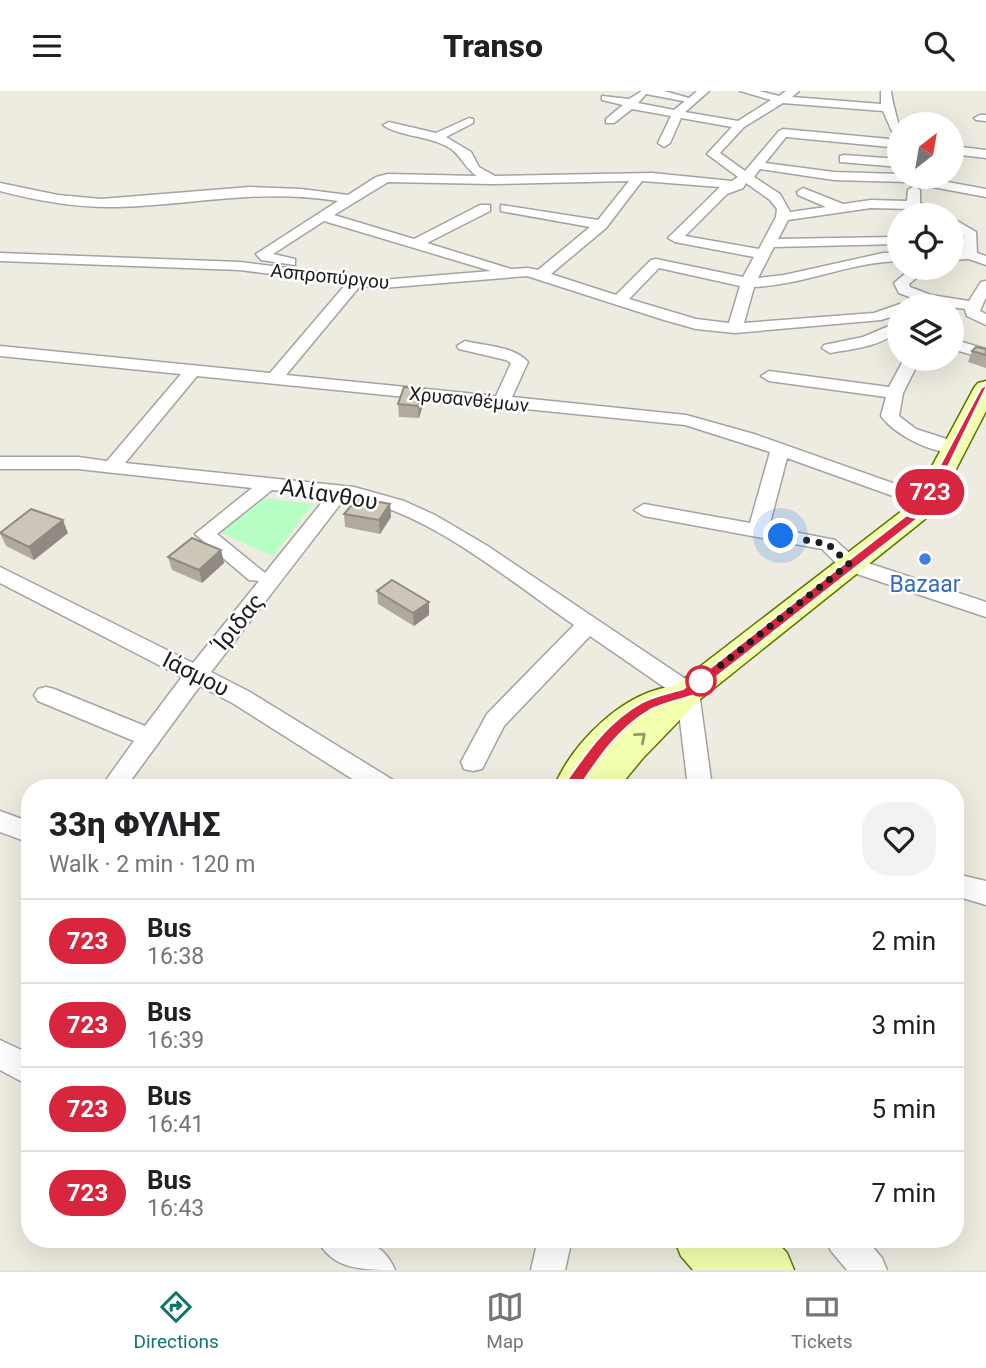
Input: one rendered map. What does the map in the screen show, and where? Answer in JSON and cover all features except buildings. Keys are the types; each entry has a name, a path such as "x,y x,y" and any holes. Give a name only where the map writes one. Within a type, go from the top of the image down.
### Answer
{"main road":[{"path":"606,779 619,759 665,719 688,692 916,513 986,388"},
{"path":"576,779 598,747 629,718 648,705 688,692"},
{"path":"705,1248 723,1270"},
{"path":"750,1248 771,1270"}],"street":[{"path":"610,121 646,91 693,100"},
{"path":"664,143 678,112 704,91"},
{"path":"745,91 780,99 887,108"},
{"path":"735,328 748,282 783,217 781,203 742,181 713,155 740,125 794,91"},
{"path":"886,91 889,112"},
{"path":"606,99 740,125"},
{"path":"821,128 833,104"},
{"path":"759,111 785,115"},
{"path":"438,137 469,121"},
{"path":"389,125 438,137 467,155 474,169 493,180"},
{"path":"887,141 821,128 783,133 742,181 722,191 675,238 765,249 887,242"},
{"path":"964,151 986,154"},
{"path":"844,159 887,162"},
{"path":"755,165 834,176 887,177"},
{"path":"964,175 986,179"},
{"path":"382,284 376,278 265,257 264,254 380,180 639,177 742,181"},
{"path":"541,275 601,225 639,177"},
{"path":"0,187 52,199 89,203 141,202 220,193 272,192 351,199"},
{"path":"964,188 986,193"},
{"path":"803,192 841,208"},
{"path":"783,217 871,204 887,204"},
{"path":"416,243 485,208"},
{"path":"506,208 601,225"},
{"path":"322,216 510,272"},
{"path":"964,230 971,235 986,233"},
{"path":"970,255 971,235"},
{"path":"879,242 887,250"},
{"path":"964,255 986,261"},
{"name":"Ασπροπύργου","path":"0,257 240,266 382,284 528,272 696,324 735,328 876,317 887,313"},
{"path":"618,302 656,263 748,282 782,280 860,259 887,257"},
{"path":"905,280 901,283 904,290 915,294"},
{"path":"275,378 355,282"},
{"path":"986,285 964,323 986,354"},
{"path":"876,317 887,327"},
{"path":"830,348 887,336"},
{"path":"466,346 511,356 520,362 501,403"},
{"name":"Χρυσανθέμων","path":"0,351 686,420 780,449 925,501"},
{"path":"111,467 192,371"},
{"path":"906,371 895,393 890,416 897,427 924,439 953,447"},
{"path":"769,376 895,393"},
{"path":"758,531 780,449"},
{"name":"Αλίανθου","path":"0,463 78,463 340,492 397,505 428,519 479,550 688,692"},
{"path":"256,575 205,534 268,484"},
{"name":"Ίριδας","path":"119,779 196,674 340,492"},
{"path":"644,510 828,544 849,564 986,610"},
{"name":"Ιάσμου","path":"0,574 242,698 371,779"},
{"path":"473,762 495,720 589,624"},
{"path":"688,692 700,779"},
{"path":"46,695 150,738"},
{"path":"0,821 21,829"},
{"path":"964,887 986,893"},
{"path":"0,1054 21,1066"},
{"path":"347,1248 378,1270"},
{"path":"548,1270 553,1248"},
{"path":"852,1248 870,1270"}],"green space":[{"path":"261,498 313,504 273,556 217,531"}],"bus line":[{"name":"723","path":"576,779 598,747 629,718 648,705 688,692 916,513 925,504 986,388"}],"place":[{"name":"Bazaar","path":"925,559"}],"route":[{"path":"701,681 849,564 828,544 781,536"}]}
